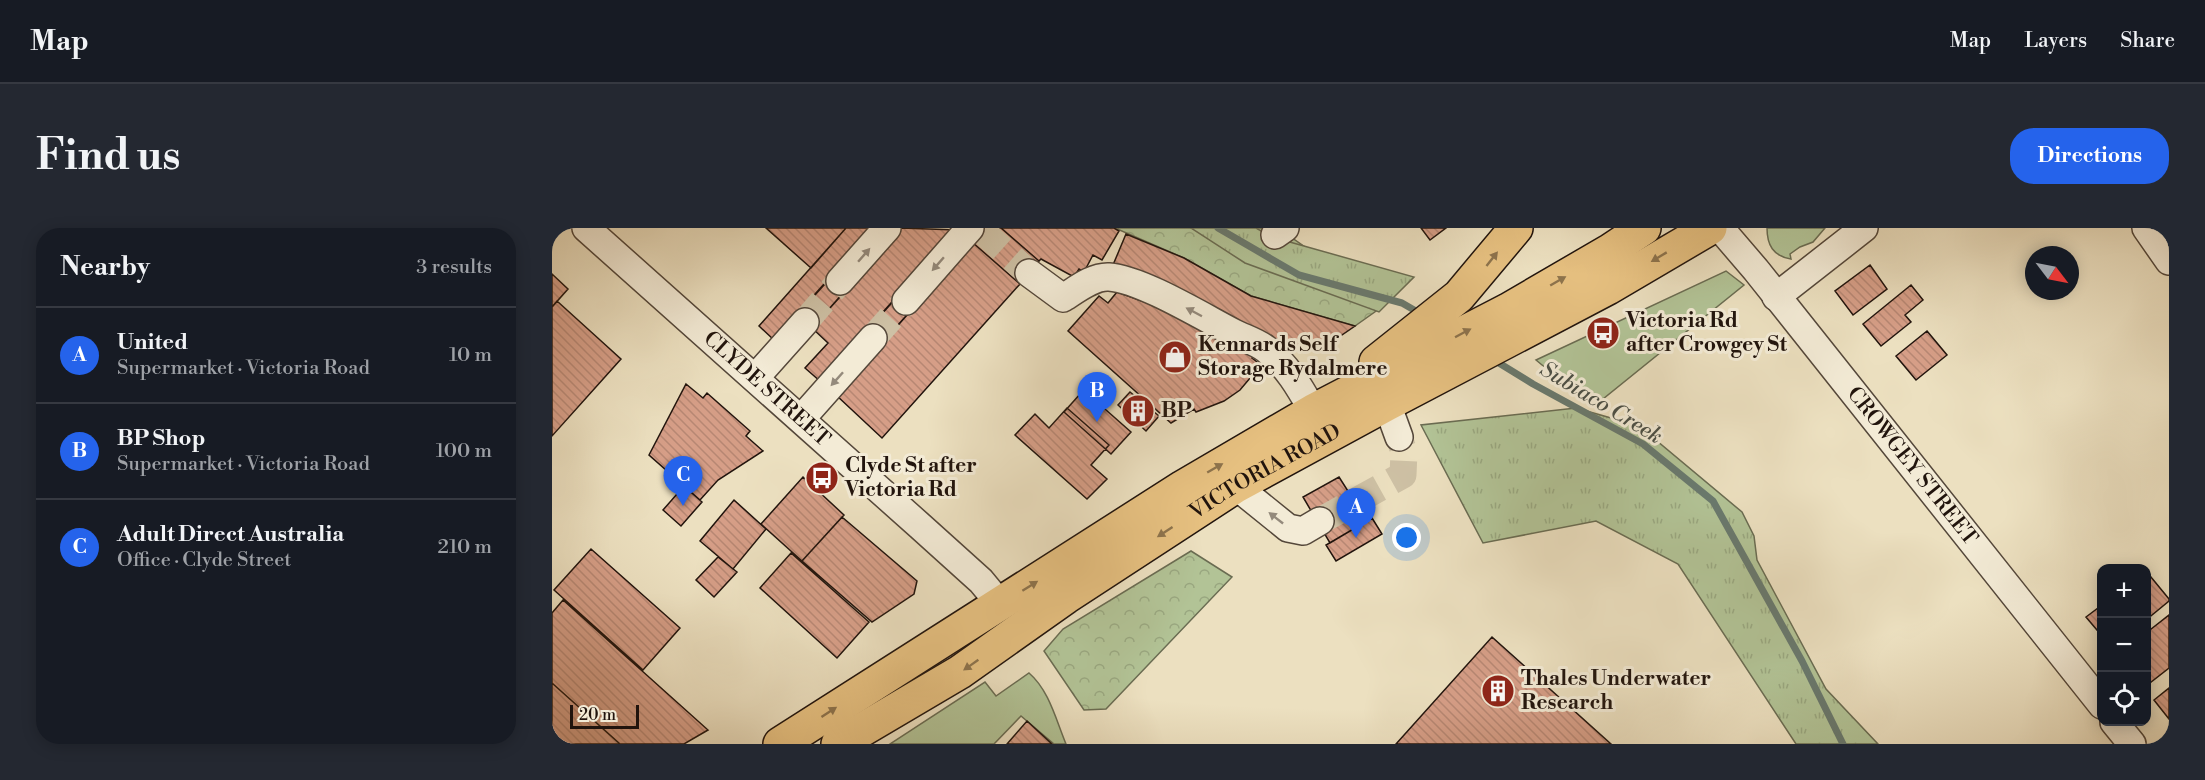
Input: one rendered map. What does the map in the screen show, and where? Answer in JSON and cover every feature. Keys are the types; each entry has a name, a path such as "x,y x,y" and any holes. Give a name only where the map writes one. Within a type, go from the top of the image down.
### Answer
{"highway":[{"path":"1407,351 1467,288 1516,228"},
{"path":"1407,351 1508,310 1611,250 1644,228"},
{"name":"VICTORIA ROAD","path":"780,744 1009,617 1236,486 1538,327 1710,228"},
{"name":"VICTORIA ROAD","path":"838,744 941,684 1009,617 1183,487 1313,411 1407,351"}],"street":[{"name":"CLYDE STREET","path":"586,228 966,567 1009,617"},
{"path":"840,281 887,228"},
{"name":"CROWGEY STREET","path":"1720,228 1756,270 2097,699"},
{"path":"1776,297 1864,228"},
{"path":"2146,228 2169,261"},
{"path":"906,301 976,229"},
{"path":"1029,273 1064,298 1088,283 1106,277 1124,280 1167,298 1265,348 1290,373 1313,411"},
{"path":"755,378 805,322"},
{"path":"801,419 873,338"},
{"path":"1388,404 1399,437"},
{"path":"1236,486 1288,528 1303,531 1320,521"},
{"path":"2117,726 2132,744"}],"green space":[{"path":"1115,228 1278,228 1386,304 1355,326 1251,296 1184,258"},
{"path":"1191,228 1256,228 1272,237 1414,277 1379,312 1245,263"},
{"path":"1767,228 1825,228 1813,242 1790,254 1791,259 1785,258 1772,249 1768,240"},
{"path":"1726,271 1744,285 1593,407 1536,360"},
{"path":"1576,408 1639,426 1742,512 1754,536 1757,560 1826,689 1878,744 1796,744 1678,564 1596,521 1483,543 1421,425"},
{"path":"1191,551 1232,577 1106,709 1084,710 1044,651 1063,629"},
{"path":"1029,673 1047,697 1066,744 1054,744 1021,716 994,744 890,744 985,682 996,696"}],"building":[{"path":"766,228 846,228 811,268"},
{"path":"846,228 874,228 774,340 759,326"},
{"path":"901,228 957,230 821,382 805,368 828,343 812,328"},
{"path":"985,228 1001,228 1039,261 1020,284 972,242"},
{"path":"1001,228 1114,228 1119,231 1102,260 1093,255 1084,272 1079,269 1074,277 1041,259 1039,261"},
{"path":"1421,228 1446,228 1430,240"},
{"name":"Kennards Self Storage Rydalmere","path":"1126,234 1184,258 1251,296 1355,326 1317,352 1247,330 1113,265"},
{"path":"972,242 1020,284 882,438 836,395"},
{"path":"1870,265 1887,289 1853,315 1835,291"},
{"path":"552,274 568,289 552,307"},
{"path":"833,275 848,288 812,328 797,315"},
{"path":"1911,285 1923,300 1905,315 1911,322 1881,346 1863,324"},
{"name":"Kennards Self Storage Rydalmere","path":"1117,292 1164,309 1255,356 1252,358 1261,365 1240,390 1224,401 1196,412 1194,409 1171,423 1068,331 1099,296 1108,303"},
{"path":"899,294 914,307 880,345 866,331"},
{"path":"557,301 621,359 552,436 552,307"},
{"path":"1927,331 1947,355 1916,380 1896,356"},
{"path":"686,384 703,398 707,393 750,431 746,436 763,451 718,480 700,500 649,455"},
{"path":"1089,384 1102,396 1097,402 1131,432 1111,454 1064,412"},
{"name":"BP","path":"1130,392 1159,416 1146,431 1118,405"},
{"name":"BP","path":"1067,408 1109,445 1091,465 1107,479 1087,499 1015,435 1035,414 1049,428"},
{"path":"803,477 844,515 802,561 761,524"},
{"path":"1339,477 1367,521 1330,543 1303,497"},
{"path":"684,486 702,502 681,526 663,510"},
{"path":"734,500 766,529 733,569 700,541"},
{"path":"842,517 917,581 914,594 872,622 802,561"},
{"path":"1372,518 1382,534 1336,561 1326,545"},
{"path":"591,549 680,628 643,670 554,590"},
{"path":"791,553 869,622 837,658 760,588"},
{"path":"718,557 737,572 714,597 696,580"},
{"path":"2151,577 2169,599 2151,616"},
{"path":"563,600 708,730 684,744 620,744 552,683 552,613"},
{"path":"2097,609 2097,630 2086,617"},
{"path":"2169,615 2169,668 2151,682 2151,672 2151,629"},
{"name":"Thales Underwater Research","path":"1492,637 1611,744 1396,744"},
{"path":"552,683 620,744 552,744"},
{"path":"2169,688 2169,719 2154,700"},
{"path":"1027,721 1052,744 1007,744"}],"waterway":[{"name":"Subiaco Creek","path":"1218,228 1299,275 1402,303 1421,314"},
{"name":"Subiaco Creek","path":"1494,360 1643,444 1713,501 1802,661 1843,744"}],"tunnel":[{"path":"982,231 1029,273"},
{"path":"805,322 840,281"},
{"path":"873,338 906,301"},
{"path":"1320,521 1403,475 1404,452 1399,437"}],"place":[{"name":"Victoria Rd after Crowgey St","path":"1603,333"},
{"name":"Kennards Self Storage Rydalmere","path":"1175,357"},
{"name":"BP","path":"1138,411"},
{"name":"BP Shop","path":"1097,422"},
{"name":"Clyde St after Victoria Rd","path":"822,478"},
{"name":"Adult Direct Australia","path":"683,506"},
{"name":"United","path":"1356,538"},
{"name":"Thales Underwater Research","path":"1498,691"}]}
